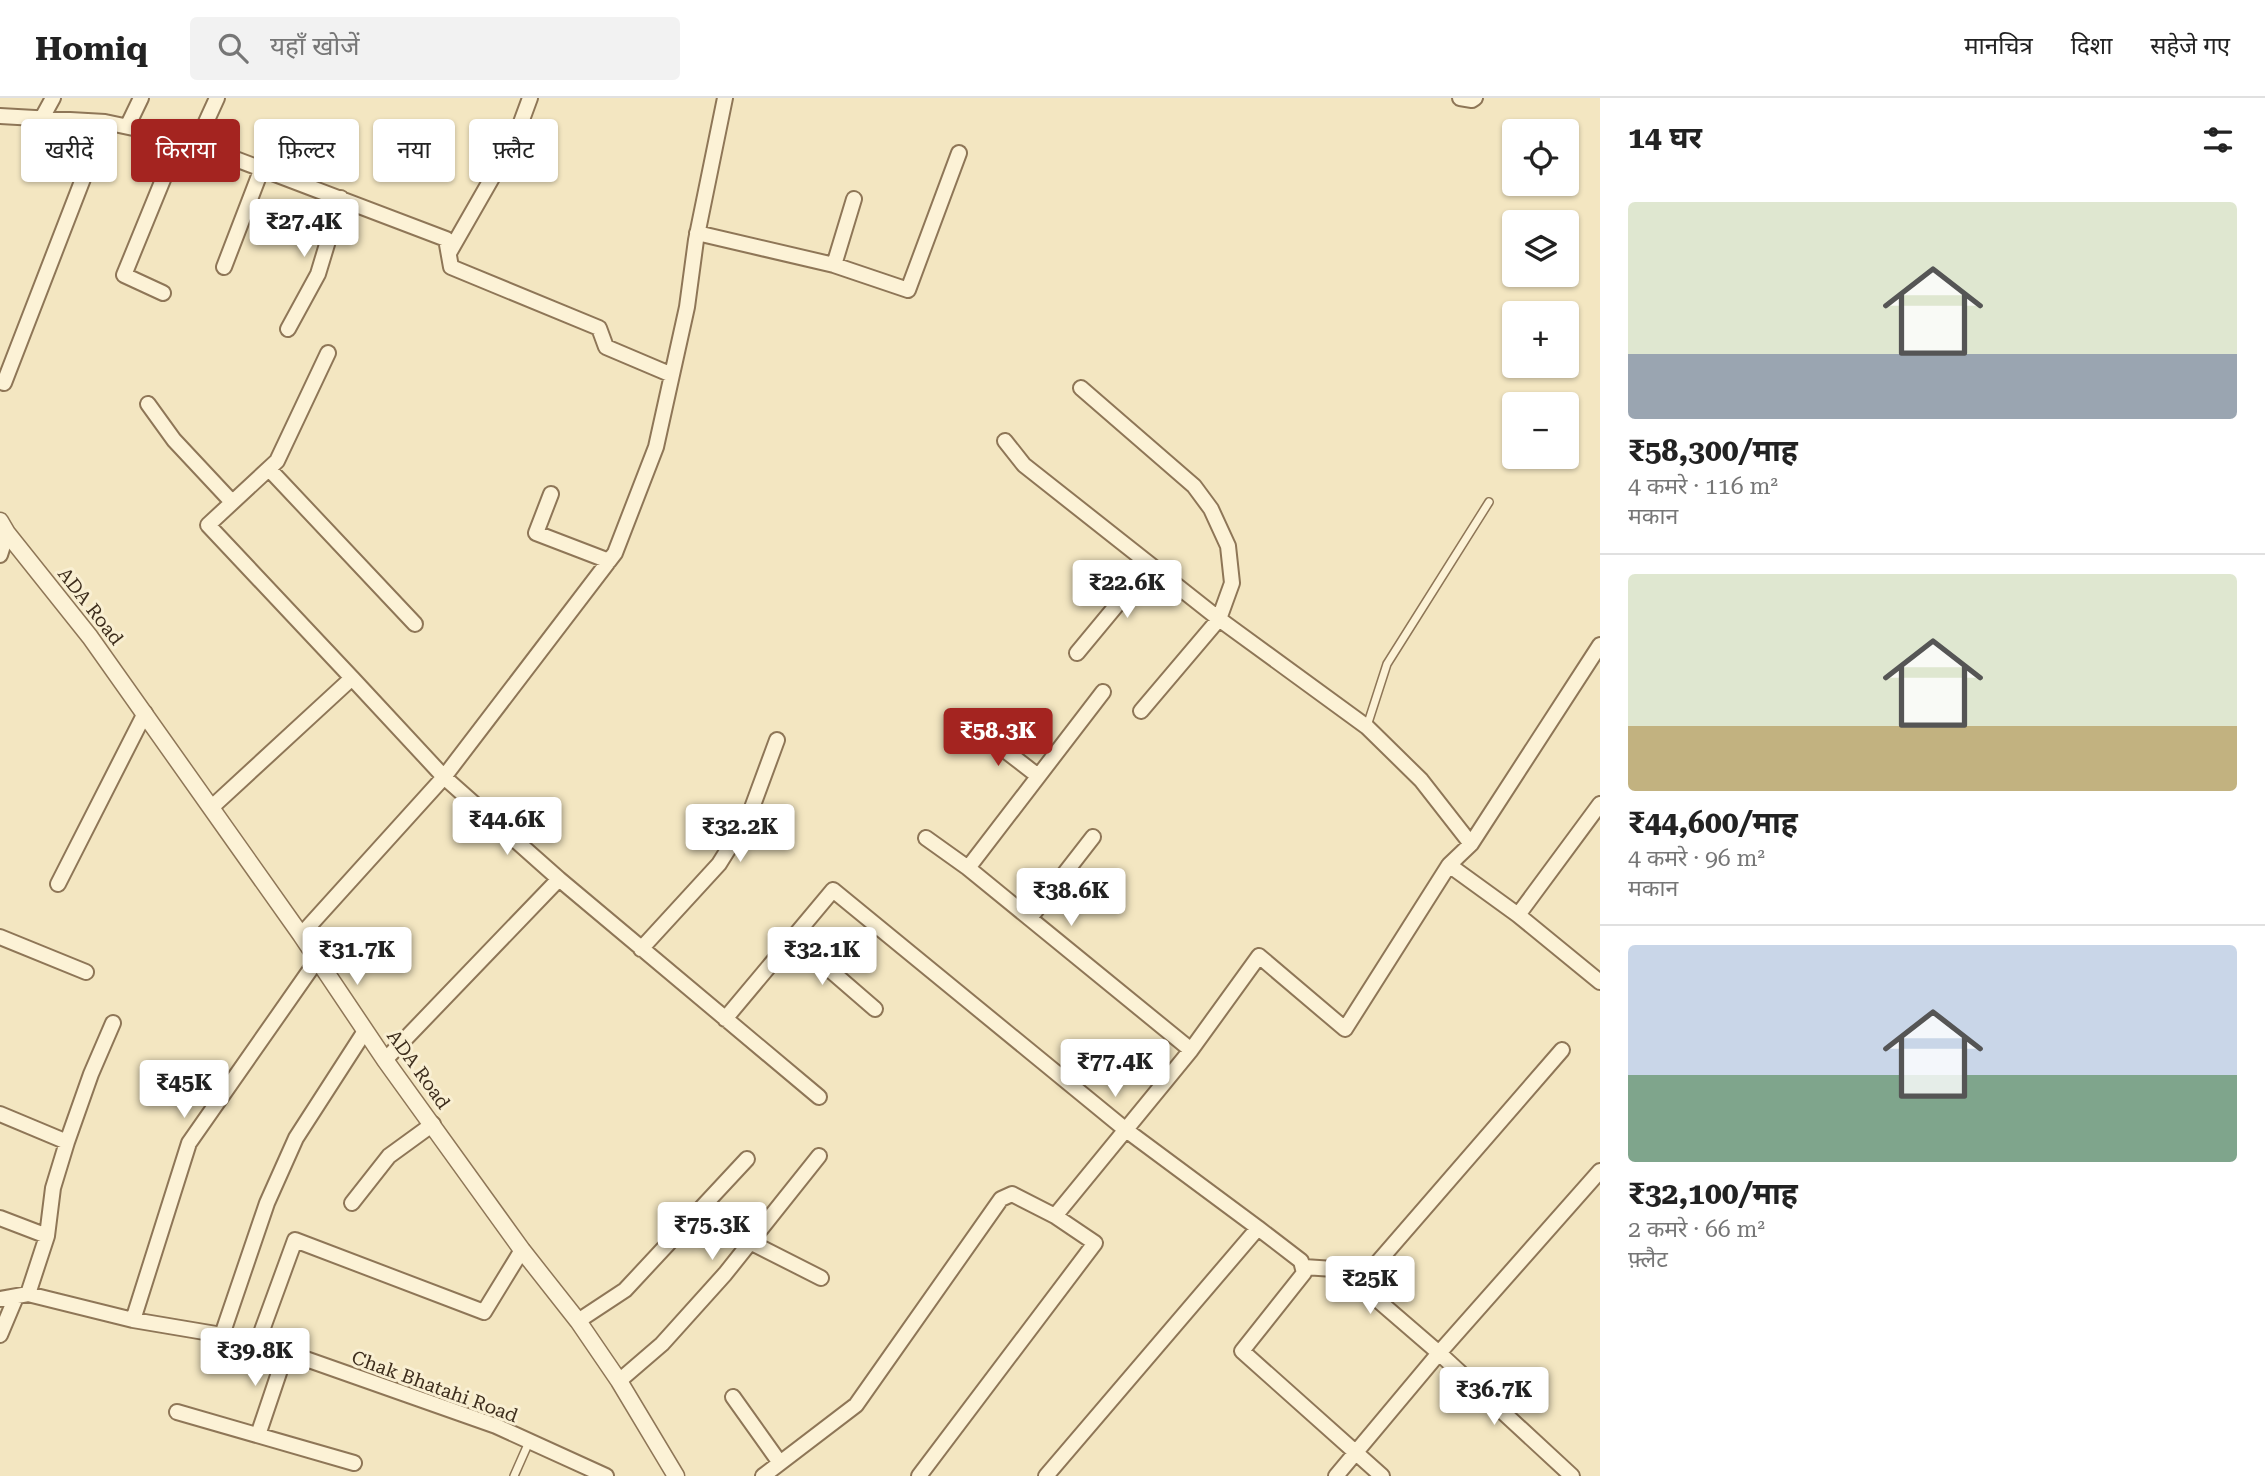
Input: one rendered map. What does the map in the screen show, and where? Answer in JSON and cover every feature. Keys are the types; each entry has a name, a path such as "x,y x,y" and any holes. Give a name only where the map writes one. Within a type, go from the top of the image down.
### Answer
{"street":[{"path":"42,118 52,98"},
{"path":"128,125 141,98"},
{"path":"207,119 217,98"},
{"path":"449,253 516,136 530,98"},
{"path":"301,935 444,777 615,553 656,447 687,307 697,233 725,98"},
{"path":"1460,98 1475,98"},
{"path":"0,116 58,119"},
{"path":"117,124 131,126"},
{"path":"697,233 834,265 908,290 959,153"},
{"path":"4,383 82,182"},
{"path":"162,182 124,275 163,293"},
{"path":"224,267 257,182"},
{"path":"299,182 446,239 451,267 598,328 606,348 672,375"},
{"path":"288,329 318,274 341,198"},
{"path":"834,265 854,199"},
{"path":"328,353 277,461 208,525 444,777 641,949 819,1097"},
{"path":"1081,387 1185,478 1211,509 1228,546 1232,583 1219,619 1141,711"},
{"path":"148,404 174,440 232,502"},
{"path":"1005,440 1024,465 1150,565 1367,727 1421,780 1471,844"},
{"path":"268,469 415,624"},
{"path":"551,494 536,533 609,561"},
{"path":"0,555 4,527"},
{"name":"ADA Road","path":"4,527 90,637 212,807 385,1060 522,1250 579,1321 676,1476"},
{"path":"1077,653 1150,565"},
{"path":"1055,1216 1191,1050 1259,956 1345,1029 1449,865 1471,844 1600,645"},
{"path":"212,807 352,678"},
{"path":"968,868 1103,691"},
{"path":"58,884 145,713"},
{"path":"981,731 1038,776"},
{"path":"641,949 719,864 749,816 777,740"},
{"path":"1518,915 1600,804"},
{"path":"1030,918 1093,837"},
{"path":"926,838 968,868 1191,1050"},
{"path":"1449,865 1518,915 1600,982"},
{"path":"385,1060 559,879"},
{"path":"725,1019 833,890 1126,1130 1301,1261 1304,1273 1241,1351 1382,1476"},
{"path":"0,937 86,972"},
{"path":"793,938 875,1009"},
{"path":"133,1320 189,1143 317,960"},
{"path":"0,1335 22,1296 47,1236 53,1188 67,1142 91,1074 113,1023"},
{"path":"222,1335 267,1203 296,1138 365,1031"},
{"path":"1359,1284 1562,1050"},
{"path":"0,1114 67,1142"},
{"path":"352,1203 389,1156 433,1124"},
{"path":"619,1381 662,1345 819,1156"},
{"path":"579,1321 625,1290 747,1159"},
{"path":"1336,1476 1439,1353 1600,1171"},
{"path":"763,1476 856,1405 1001,1199 1012,1194 1055,1216 1095,1243 919,1476"},
{"path":"0,1218 47,1236"},
{"path":"1046,1476 1258,1228"},
{"path":"257,1345 295,1240 484,1312 522,1250"},
{"path":"750,1242 821,1279"},
{"path":"1304,1267 1334,1269 1359,1284 1439,1353 1572,1476"},
{"name":"Chak Bhatahi Road","path":"0,1299 22,1296 133,1320 222,1335 286,1352 496,1426 606,1476"},
{"path":"258,1435 286,1352"},
{"path":"733,1398 780,1463"},
{"path":"177,1412 354,1463"}],"lane":[{"path":"1367,727 1387,664 1489,502"},
{"path":"514,1476 528,1442"}]}
